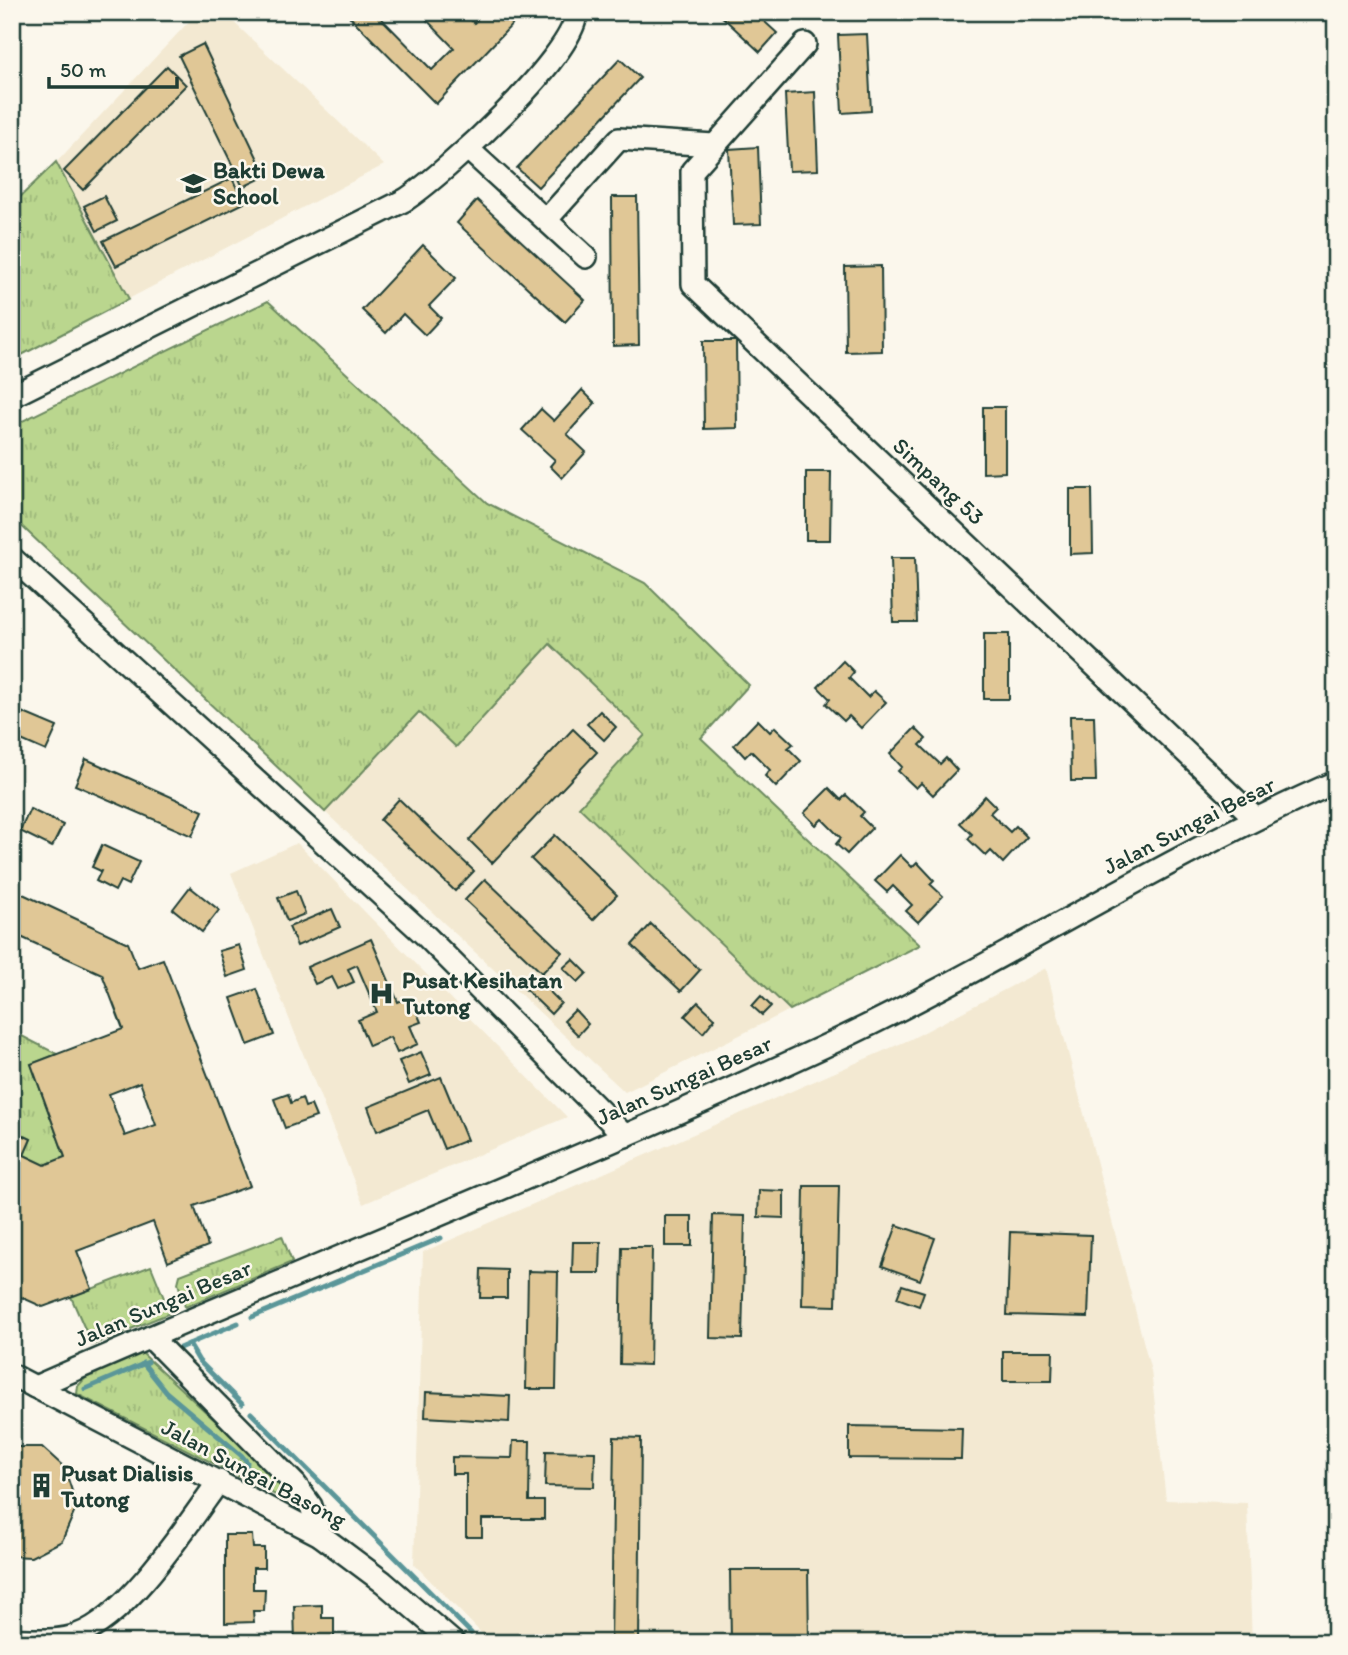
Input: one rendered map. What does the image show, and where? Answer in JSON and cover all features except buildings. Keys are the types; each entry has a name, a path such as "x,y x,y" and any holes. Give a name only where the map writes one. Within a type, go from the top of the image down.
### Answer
{"street":[{"path":"12,396 405,200 427,186 468,149 554,58 570,36 576,22 576,12"},
{"name":"Simpang 53","path":"805,44 692,171 693,284 1255,818"},
{"path":"547,219 619,139 714,145"},
{"path":"468,149 586,257"},
{"path":"12,558 426,936 625,1136"},
{"name":"Jalan Sungai Besar","path":"35,1387 625,1136 896,1011 1255,818 1336,782"},
{"path":"150,1337 295,1484 311,1506 320,1535"},
{"name":"Jalan Sungai Basong","path":"12,1376 320,1535 383,1582 454,1643"},
{"path":"12,1640 51,1641 78,1635 102,1621 126,1602 219,1481"}],"shaded area":[{"name":"Bakti Dewa School","path":"198,12 223,12 384,165 12,360 12,205 19,202"},
{"path":"550,644 645,735 579,807 790,1010 625,1092 325,812 419,712 456,747"},
{"path":"297,843 567,1117 363,1204 231,873"},
{"path":"1046,968 1151,1371 1166,1500 1247,1503 1252,1643 491,1643 414,1564 423,1252 911,1039"}],"green space":[{"path":"56,162 129,299 12,360 12,205"},
{"path":"268,301 487,503 645,583 749,685 701,738 920,945 790,1010 579,807 645,735 550,644 456,747 419,712 325,812 12,517 12,426"},
{"path":"12,1031 57,1054 31,1064 65,1157 45,1165 24,1155 31,1139 12,1130"},
{"path":"282,1236 292,1262 185,1307 178,1283 180,1275"},
{"path":"151,1266 170,1313 92,1345 71,1297"},
{"path":"142,1353 300,1499 303,1509 77,1394 78,1386 90,1373"}],"waterway":[{"path":"252,1317 441,1238"},
{"path":"177,1349 238,1323"},
{"path":"189,1344 199,1361 242,1404"},
{"path":"85,1389 148,1362"},
{"path":"143,1363 166,1392 242,1456 247,1462 246,1475"},
{"path":"251,1413 471,1633"}],"place":[{"name":"Bakti Dewa School","path":"193,183"},
{"name":"Pusat Kesihatan Tutong","path":"382,993"},
{"name":"Pusat Dialisis Tutong","path":"41,1486"}]}
